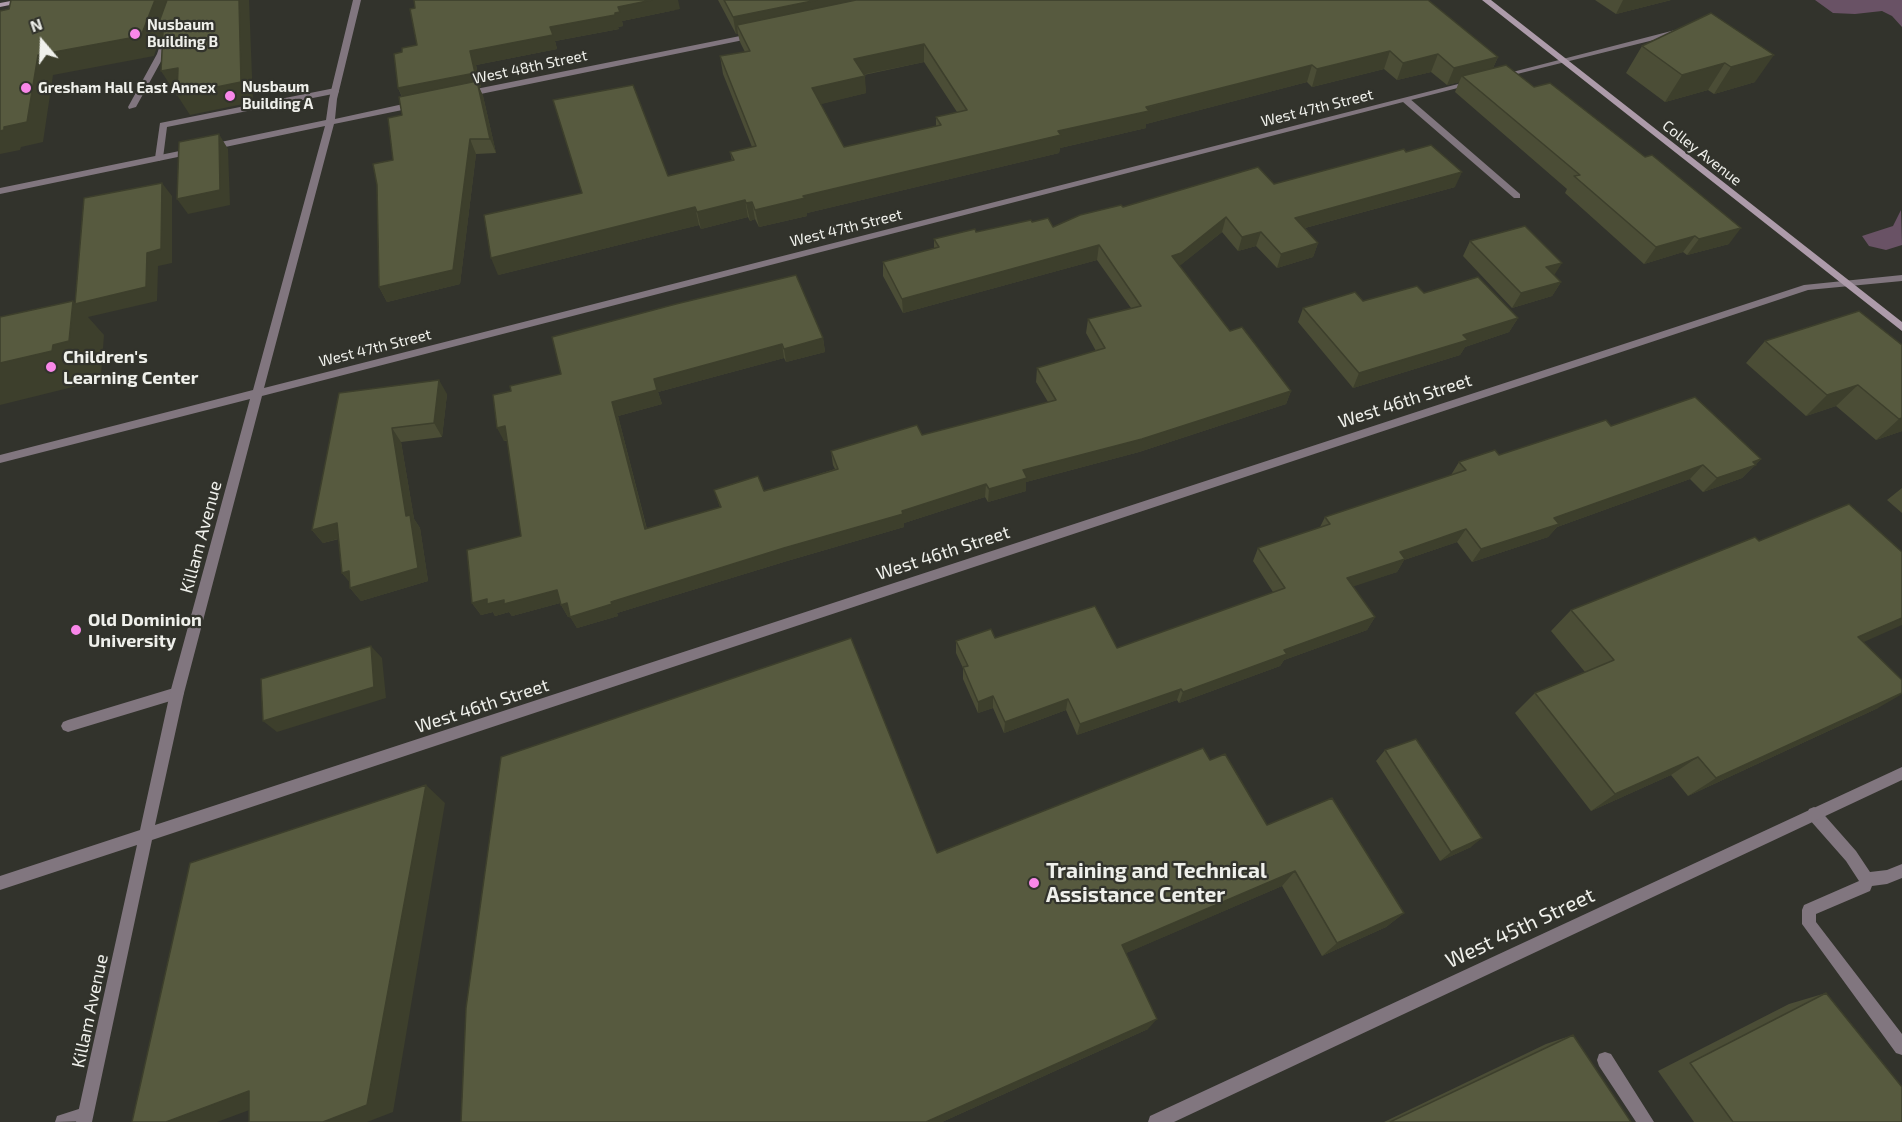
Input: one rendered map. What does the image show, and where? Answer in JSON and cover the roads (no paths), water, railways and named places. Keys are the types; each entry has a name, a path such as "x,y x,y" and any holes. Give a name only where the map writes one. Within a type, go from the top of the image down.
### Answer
{"main road":[{"path":"0,5 30,0"},
{"name":"Colley Avenue","path":"1486,0 1902,327"}],"street":[{"name":"Killam Avenue","path":"85,1118 177,693 330,122 335,91 357,0"},
{"path":"1496,77 1688,29"},
{"path":"132,107 161,54 168,33"},
{"name":"West 48th Street","path":"458,96 761,34"},
{"name":"West 47th Street","path":"0,459 1485,80"},
{"path":"159,158 163,125 335,91"},
{"path":"1406,100 1517,196"},
{"path":"0,191 423,103"},
{"name":"West 46th Street","path":"0,883 1807,286 1886,282 1902,278"},
{"path":"68,726 177,693"},
{"name":"West 45th Street","path":"1156,1122 1902,773"},
{"path":"1814,814 1851,856 1867,880"},
{"path":"1867,880 1887,877 1902,871"},
{"path":"1867,880 1865,886 1809,910 1809,924 1902,1047"},
{"path":"1605,1060 1646,1122"},
{"path":"63,1122 85,1118"}],"place":[{"name":"Nusbaum Building B","path":"135,34"},
{"name":"Gresham Hall East Annex","path":"26,88"},
{"name":"Nusbaum Building A","path":"230,96"},
{"name":"Children's Learning Center","path":"51,367"},
{"name":"Old Dominion University","path":"76,630"},
{"name":"Training and Technical Assistance Center","path":"1034,883"}]}
